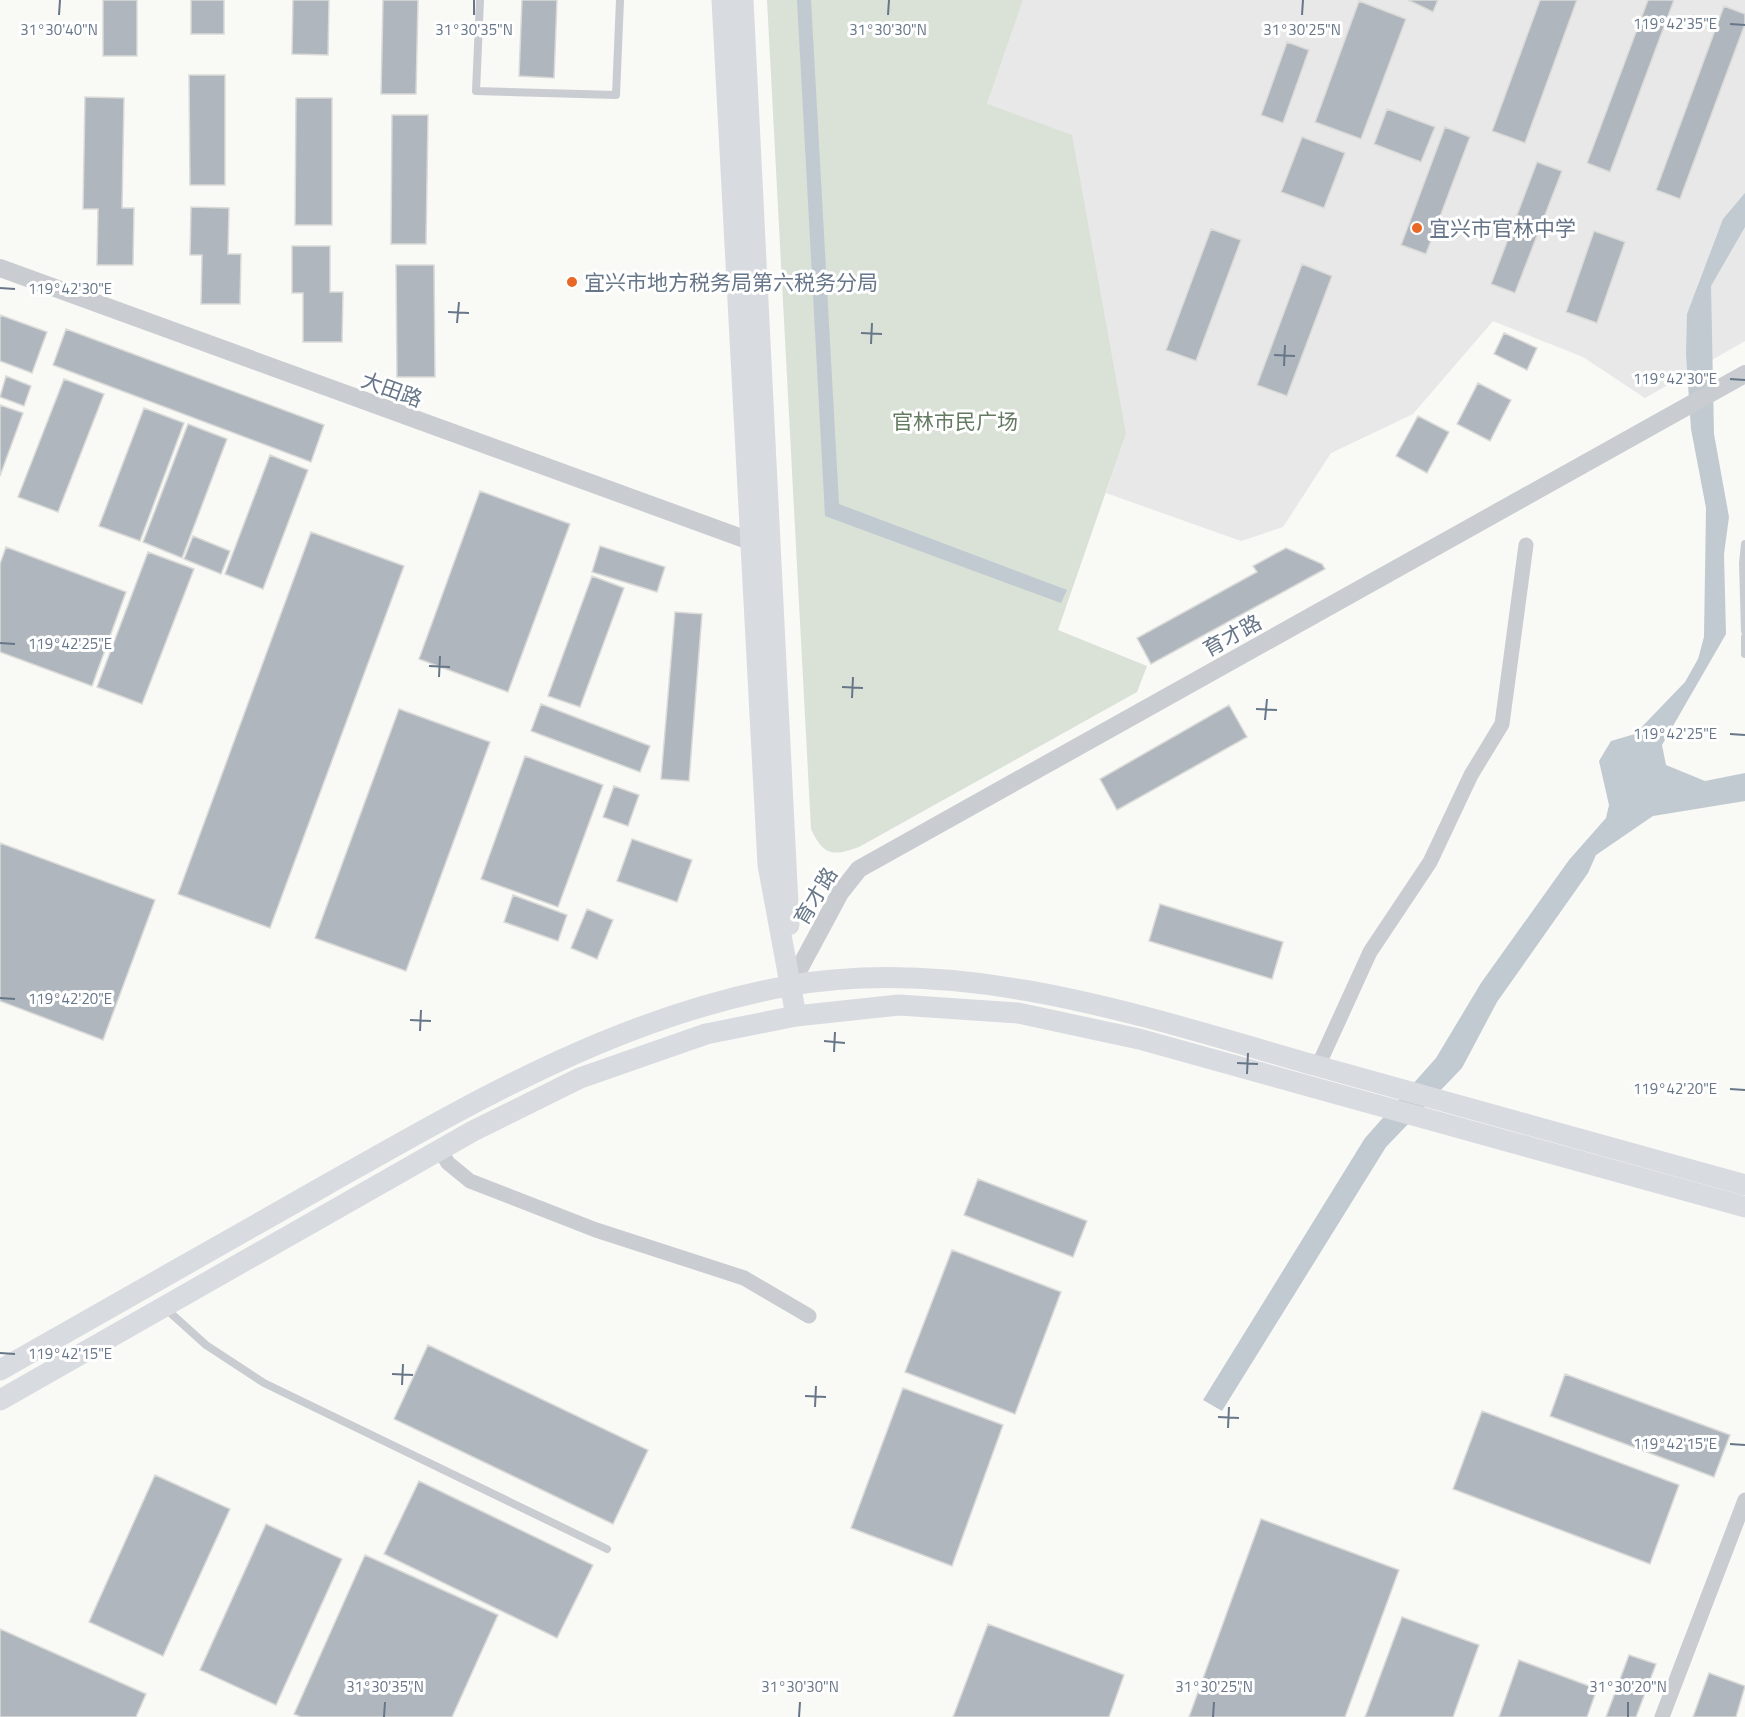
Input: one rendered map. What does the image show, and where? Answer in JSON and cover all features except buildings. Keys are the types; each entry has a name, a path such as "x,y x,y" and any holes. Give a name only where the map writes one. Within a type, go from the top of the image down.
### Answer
{"main road":[{"path":"722,0 761,541"},
{"path":"743,0 761,541 768,865 796,1016"},
{"path":"0,1370 459,1110 564,1057 699,1008 790,986 897,977 1020,988 1145,1017 1745,1185"},
{"path":"0,1400 440,1150 580,1078 706,1034 796,1016 899,1005 1018,1013 1139,1039 1745,1207"}],"street":[{"name":"大田路","path":"0,268 761,541"},
{"name":"育才路","path":"790,986 840,893 859,869 1745,374"},
{"path":"1318,1066 1370,952 1430,862 1471,775 1502,724 1526,545"},
{"path":"440,1150 447,1164 470,1181 596,1230 744,1278 809,1316"},
{"path":"1662,1717 1745,1500"}],"lane":[{"path":"480,0 476,91 616,95 620,0"},
{"path":"1745,544 1745,631"},
{"path":"1745,637 1745,654"},
{"path":"164,1307 206,1345 264,1383 607,1549"}],"shaded area":[{"path":"797,0 811,0 839,504 1067,590 1061,603 825,516"},
{"name":"宜兴市官林中学","path":"1023,0 1745,0 1745,341 1645,398 1583,357 1493,321 1413,414 1331,453 1283,527 1241,541 1106,493 1126,434 987,104"},
{"path":"1745,193 1745,227 1711,286 1714,434 1729,517 1724,554 1726,634 1662,745 1666,765 1705,781 1745,773 1745,801 1653,816 1596,855 1588,873 1497,1002 1462,1068 1386,1147 1222,1411 1203,1400 1365,1138 1436,1058 1481,983 1569,860 1606,818 1609,805 1599,761 1611,741 1635,734 1685,682 1698,659 1704,637 1706,508 1691,429 1686,354 1687,314 1723,219"}],"green space":[{"name":"官林市民广场","path":"767,0 1023,0 987,104 1072,135 1126,434 1058,630 1147,666 1137,692 859,847 835,853 824,849 811,829"}],"place":[{"name":"宜兴市官林中学","path":"1417,228"},
{"name":"宜兴市地方税务局第六税务分局","path":"572,282"}]}
